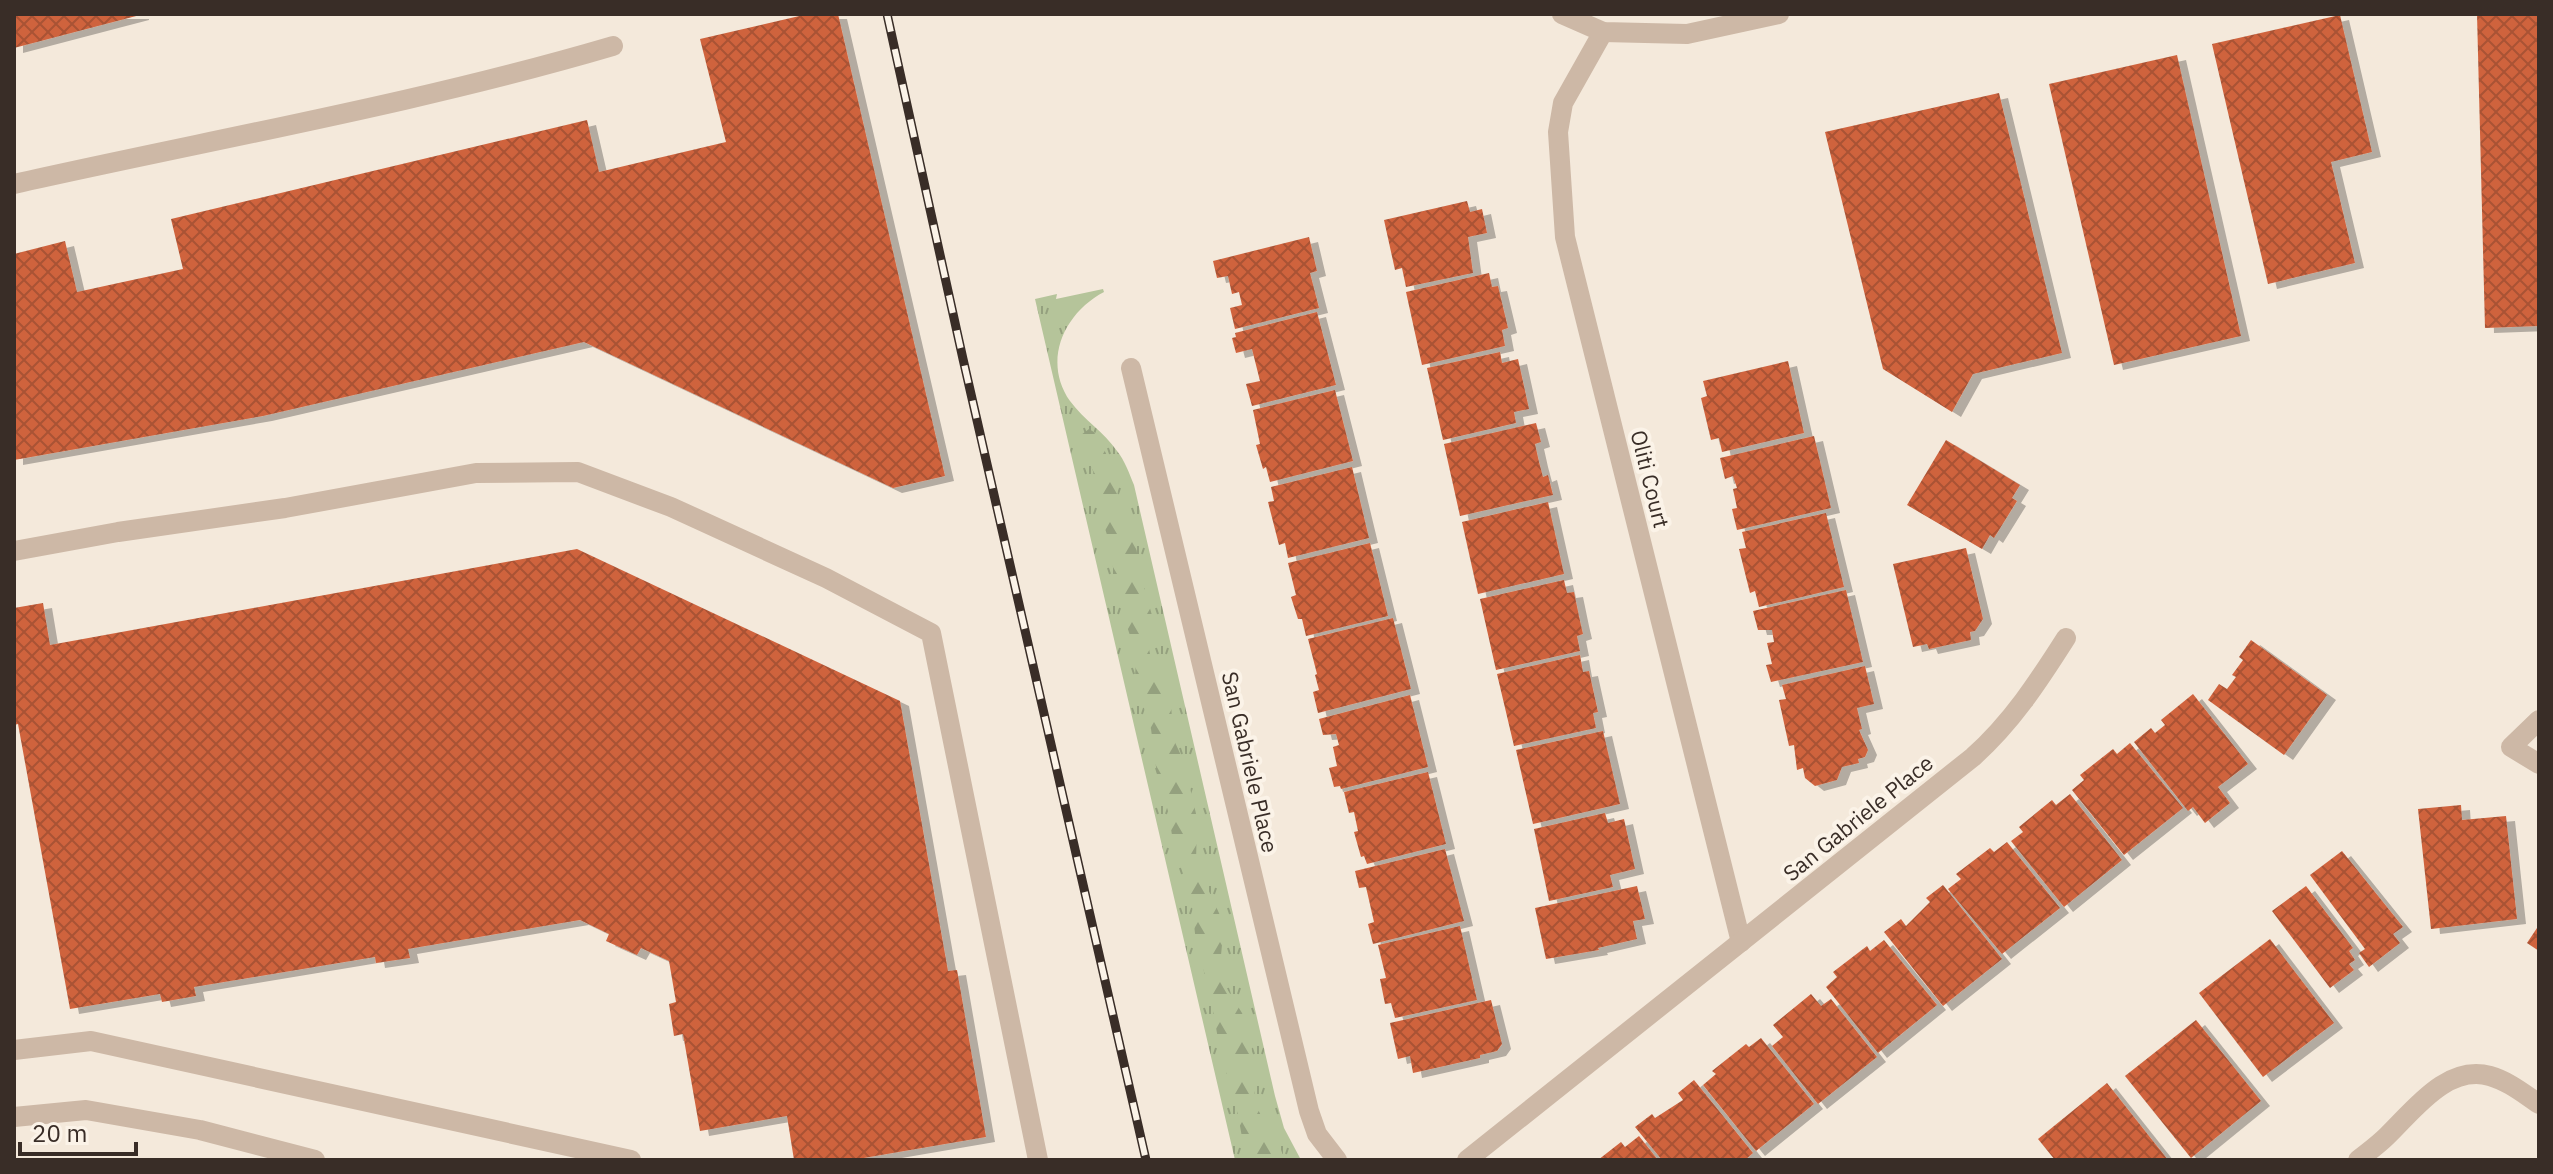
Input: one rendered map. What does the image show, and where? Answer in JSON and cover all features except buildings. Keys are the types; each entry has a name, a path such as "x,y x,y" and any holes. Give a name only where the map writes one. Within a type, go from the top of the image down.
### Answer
{"street":[{"path":"1562,14 1603,32 1687,34 1779,14"},
{"name":"Oliti Court","path":"1603,32 1563,103 1558,132 1565,237 1741,942"},
{"path":"14,184 302,123 548,65 613,46"},
{"name":"San Gabriele Place","path":"1131,368 1309,1111 1317,1134 1337,1160"},
{"path":"14,551 118,532 285,508 476,473 578,472 699,520 826,578 931,633 1038,1160"},
{"name":"San Gabriele Place","path":"1467,1160 1991,741 2025,703 2066,638"},
{"path":"2539,720 2511,747 2539,764"},
{"path":"14,1050 91,1041 631,1160"},
{"path":"2358,1160 2434,1090 2464,1076 2492,1076 2512,1085 2539,1104"},
{"path":"14,1117 86,1110 200,1130 315,1160"}],"green space":[{"path":"1103,289 1104,292 1078,312 1068,325 1058,354 1058,370 1070,401 1112,444 1134,485 1275,1096 1284,1128 1301,1160 1235,1160 1035,299 1057,294 1056,299"},
{"path":"1089,429 1097,434 1119,475 1116,511 1136,545 1139,569 1153,619 1149,649 1151,659 1170,685 1173,738 1184,762 1197,818 1196,863 1224,924 1219,976 1242,1013 1251,1036 1255,1101 1279,1144 1284,1160 1246,1160 1237,1109 1220,1051 1209,986 1197,952 1190,887 1175,853 1168,811 1157,774 1151,729 1135,681 1136,653 1118,600 1109,541 1100,513 1099,485 1081,443 1081,435"}],"railway":[{"path":"887,14 1146,1160"}]}
